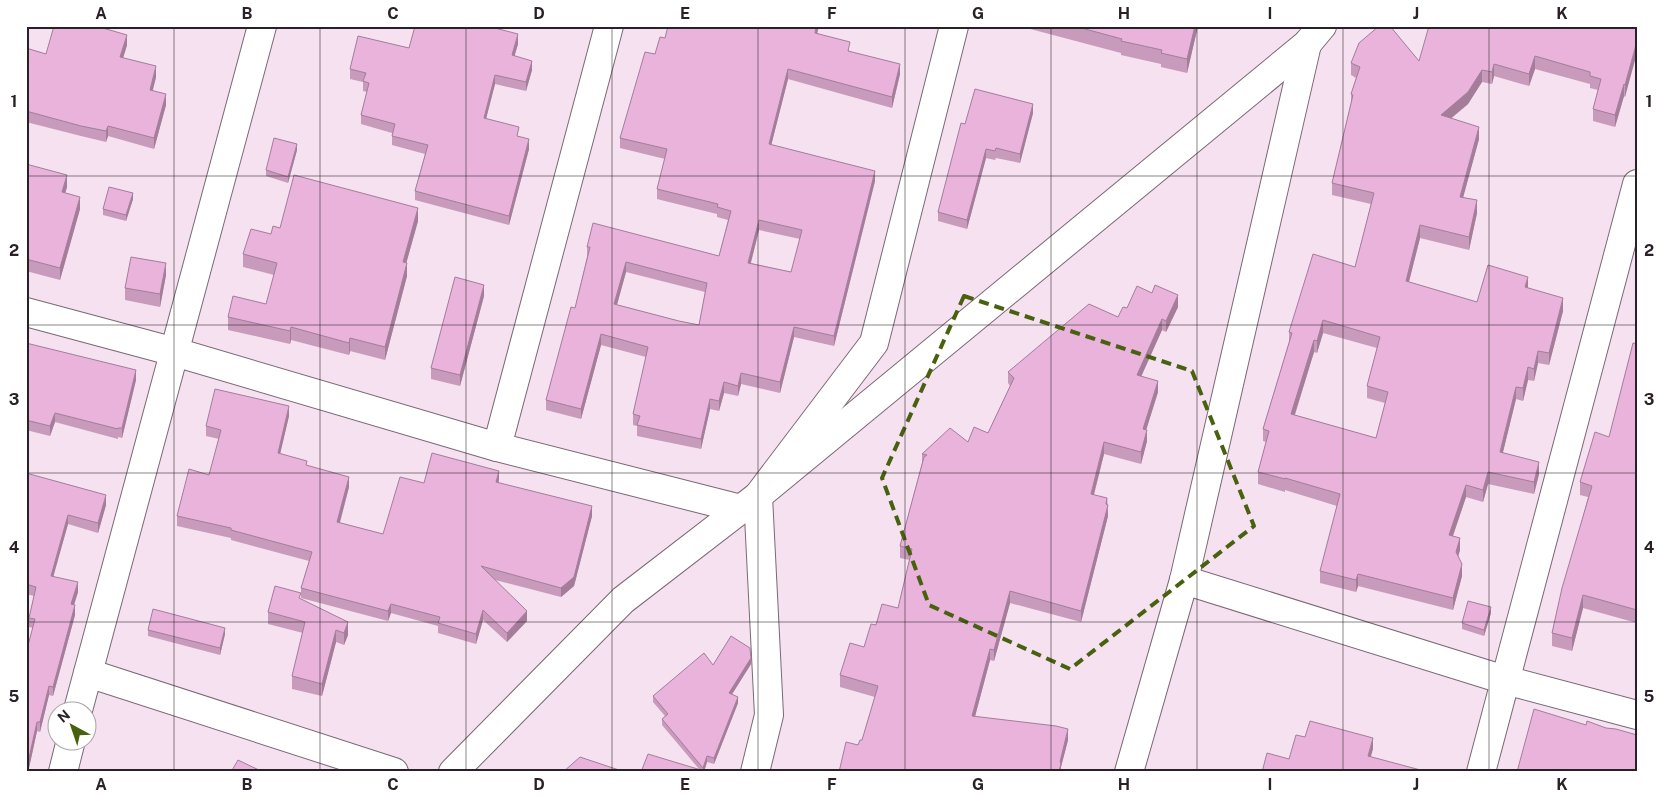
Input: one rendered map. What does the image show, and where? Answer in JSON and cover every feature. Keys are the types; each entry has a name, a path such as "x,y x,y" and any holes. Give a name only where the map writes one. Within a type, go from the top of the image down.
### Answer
{"street":[{"path":"81,700 262,26"},
{"path":"497,446 609,26"},
{"path":"756,772 769,715 749,502 874,343 954,26"},
{"path":"453,772 623,600 749,502 1315,35"},
{"path":"1129,772 1184,580 1315,35"},
{"path":"1481,772 1637,184"},
{"path":"26,312 174,352 497,446 749,502"},
{"path":"1184,580 1505,680 1637,715"},
{"path":"88,673 394,772"},
{"path":"63,772 68,750"}],"highlighted area":[{"path":"964,296 1192,371 1254,526 1070,669 929,605 882,478"}],"building":[{"path":"54,26 96,26 127,35 120,57 156,66 150,90 166,94 154,138 108,126 106,131 81,126 26,111 26,48 46,54"},
{"path":"415,26 487,26 518,34 512,55 532,61 526,82 495,75 484,118 519,127 517,136 529,139 509,216 415,191 428,145 392,136 395,124 361,115 369,83 363,81 366,73 350,69 358,36 409,48"},
{"path":"668,26 816,26 815,33 850,42 848,51 900,64 892,97 788,69 769,144 875,171 834,336 794,327 780,382 741,373 738,386 724,382 719,401 710,399 701,439 637,425 640,416 633,414 648,347 601,334 581,409 546,400 571,307 575,308 590,247 587,247 593,223 719,256 731,211 717,207 718,204 657,189 667,149 620,138 645,52 655,54 660,37 665,38","holes":["759,220 802,230 791,272 748,263","626,262 707,283 699,325 614,304"]},
{"path":"1074,26 1195,26 1187,59 1161,53 1162,50 1121,41 1122,39"},
{"path":"1379,26 1390,26 1419,61 1429,26 1573,26 1578,28 1578,26 1637,26 1637,41 1615,115 1593,109 1601,79 1590,76 1590,72 1535,56 1529,74 1494,64 1492,72 1482,70 1468,92 1441,115 1479,127 1460,197 1477,200 1469,237 1420,225 1406,281 1477,302 1488,265 1528,277 1525,287 1563,298 1549,353 1538,351 1534,369 1528,367 1523,388 1516,387 1500,452 1539,462 1534,482 1488,472 1483,490 1466,485 1449,535 1460,538 1456,552 1462,564 1453,598 1358,574 1356,580 1320,571 1340,494 1258,472 1269,431 1263,429 1292,333 1289,332 1313,254 1355,267 1374,193 1332,183 1353,95 1351,94 1360,67 1351,63 1359,43","holes":["1323,320 1380,337 1367,386 1388,392 1376,438 1291,414 1314,340 1317,341"]},
{"path":"975,89 1033,104 1020,154 996,148 995,151 986,149 967,220 938,212 961,123 965,124"},
{"path":"274,138 297,144 288,177 266,170"},
{"path":"26,164 67,175 62,192 80,197 60,268 26,259"},
{"path":"294,175 418,208 403,262 407,263 385,347 350,338 349,343 291,327 290,331 228,317 233,296 266,304 277,263 243,254 251,229 271,234 273,226 280,228"},
{"path":"109,187 133,193 126,215 103,209"},
{"path":"131,257 166,263 160,294 125,288"},
{"path":"455,277 484,285 460,375 431,368"},
{"path":"1155,285 1178,295 1166,321 1162,319 1137,375 1158,381 1143,429 1147,430 1141,452 1104,442 1091,494 1107,498 1106,504 1108,505 1081,611 1010,591 994,650 990,649 972,716 1068,729 1059,772 839,772 846,742 858,745 860,740 862,740 878,686 840,675 850,643 864,647 871,624 876,625 882,604 898,608 912,549 900,546 924,457 927,455 922,454 950,428 968,442 974,427 988,433 1014,378 1008,372 1089,304 1118,317 1123,307 1127,308 1137,286 1152,293"},
{"path":"26,343 136,370 122,428 118,429 55,413 50,426 26,420"},
{"path":"1633,343 1637,344 1637,610 1583,595 1572,638 1552,633 1562,588 1592,486 1580,482 1595,432 1609,437"},
{"path":"215,389 289,406 278,453 307,461 306,465 349,477 337,522 383,534 400,477 424,483 432,453 499,471 496,482 592,506 574,577 561,588 481,566 527,611 507,633 483,610 476,634 438,623 440,617 391,604 388,611 301,588 312,552 231,530 231,528 177,516 189,469 209,475 221,430 206,426"},
{"path":"26,473 106,495 98,523 68,515 51,576 78,582 71,604 75,605 53,687 49,686 40,722 37,722 29,758 26,757 26,653 35,619 29,618 36,587 26,584"},
{"path":"275,586 301,593 299,598 348,622 344,633 336,630 322,684 292,676 305,622 268,612"},
{"path":"1468,601 1491,607 1484,630 1462,623"},
{"path":"153,609 225,628 220,648 148,630"},
{"path":"731,636 750,648 751,658 729,693 738,697 714,758 707,756 703,768 662,719 668,714 653,696 704,653 713,665"},
{"path":"1534,709 1586,725 1587,721 1606,728 1637,735 1637,772 1517,772"},
{"path":"1310,721 1373,738 1368,756 1428,772 1262,772 1267,753 1289,759 1296,735 1305,737"},
{"path":"648,754 701,770 701,772 641,772"},
{"path":"580,757 625,772 602,772 602,770 601,772 563,772"},
{"path":"238,760 263,772 231,772"}]}
